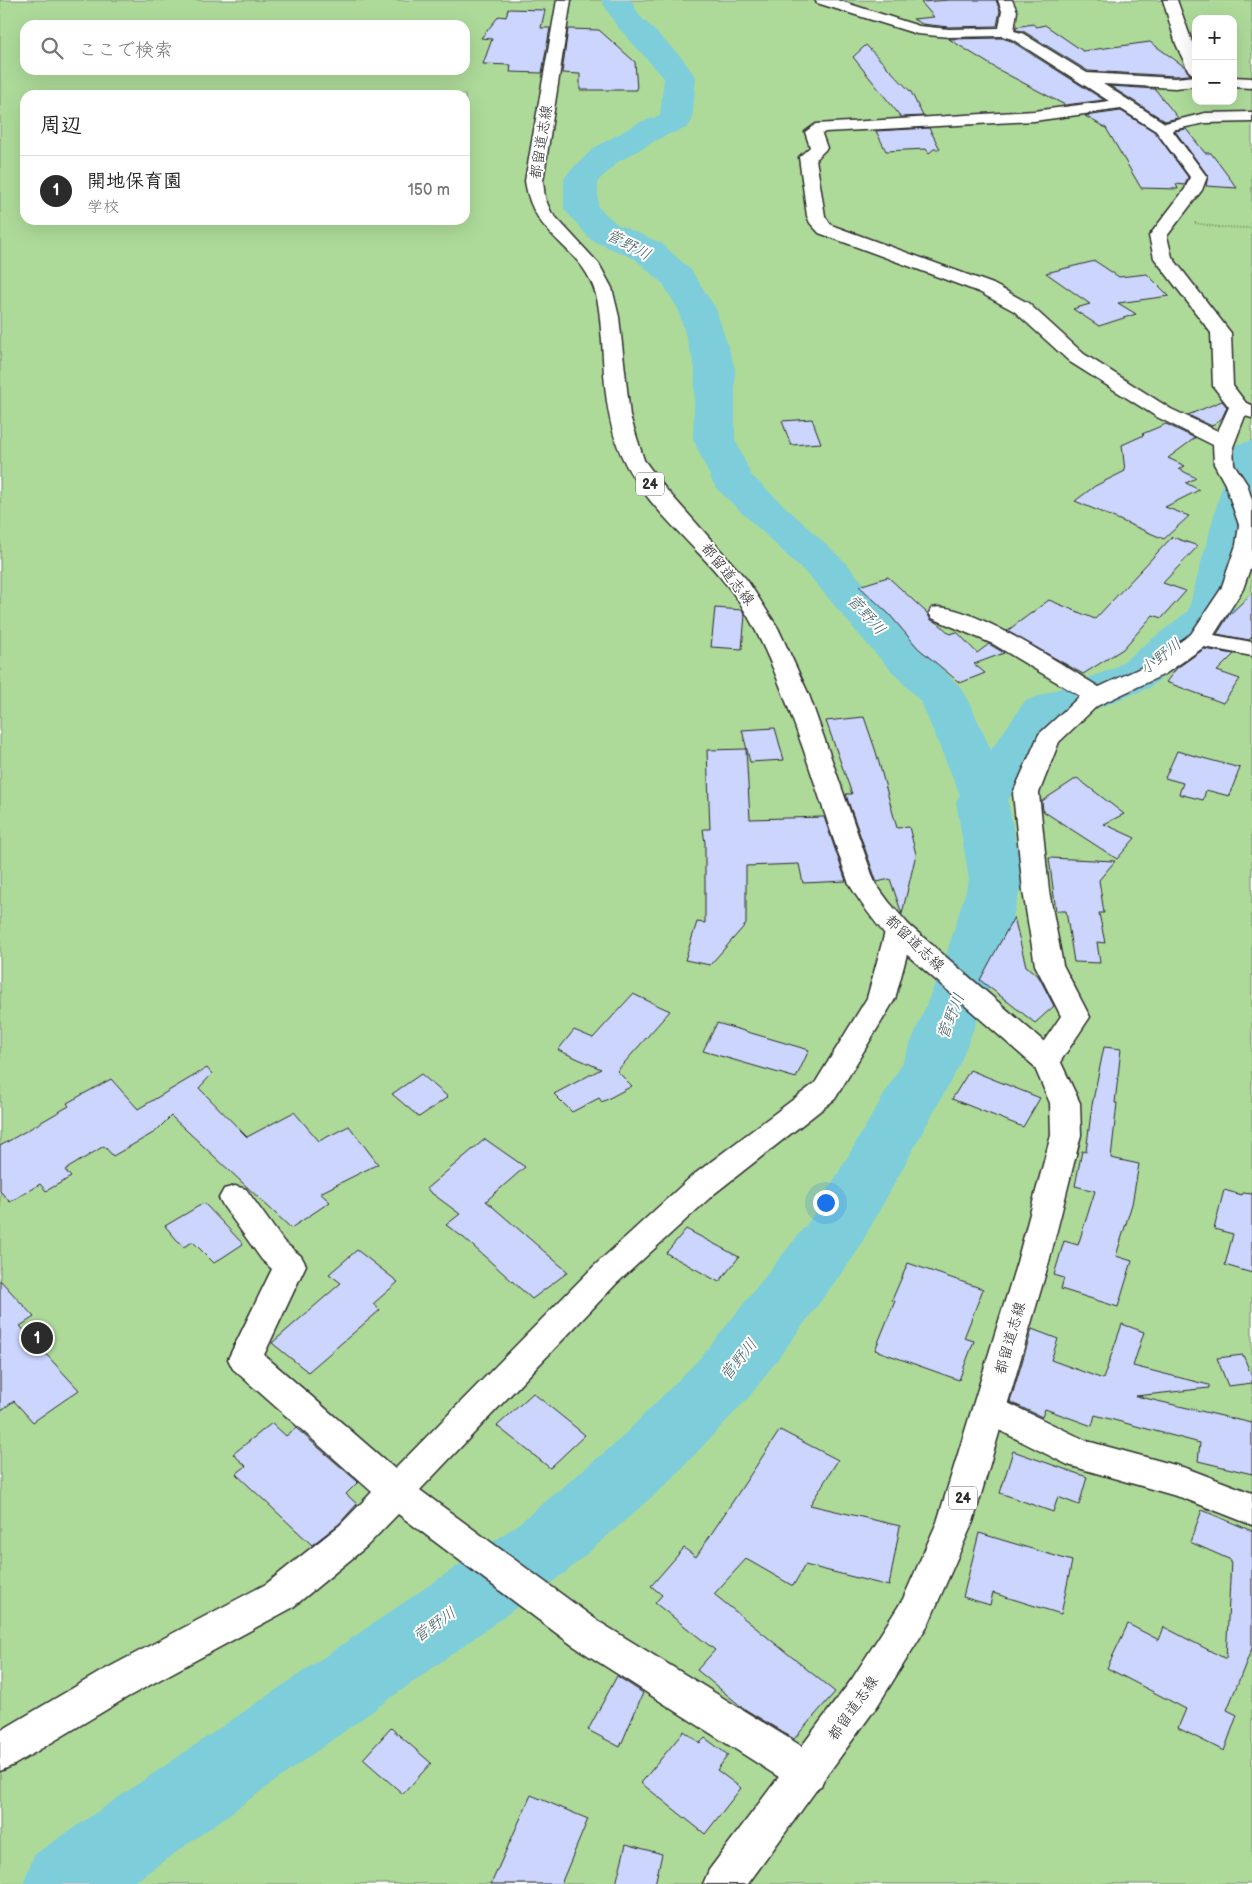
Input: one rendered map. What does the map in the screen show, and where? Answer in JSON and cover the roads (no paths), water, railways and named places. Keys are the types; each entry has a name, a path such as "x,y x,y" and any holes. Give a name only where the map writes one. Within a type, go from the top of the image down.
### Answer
{"street":[{"name":"都留道志線","path":"564,0 534,181 535,196 543,215 594,269 601,282 609,307 615,381 623,436 635,462 654,489 732,578 756,610 776,644 801,706 862,884 879,909 899,932 1046,1060 1064,1103 1066,1135 1033,1262 955,1522 916,1611 865,1692 723,1884"},
{"path":"822,0 917,30 949,33 1008,33 1017,36 1086,78 1162,128 1199,178 1193,190 1158,236 1163,258 1221,333 1223,386 1246,410 1224,442 1224,464 1236,484 1250,525 1247,545 1232,589 1200,639 1157,669 1088,701 1048,740 1026,793 1036,891 1049,965 1076,1017 1046,1060"},
{"path":"1005,0 1008,5 1010,20 1006,29 1008,33"},
{"path":"1170,0 1184,44 1192,61"},
{"path":"1086,78 1175,83 1192,81"},
{"path":"1237,82 1252,83"},
{"path":"1123,104 1034,116 985,120 822,127 813,132 819,148 814,154 807,157 816,216 819,223 825,229 986,288 1005,297 1040,322 1077,358 1164,413 1224,442"},
{"path":"1162,128 1205,118 1252,117"},
{"path":"940,613 977,626 1002,638 1098,696"},
{"path":"1200,639 1252,649"},
{"path":"0,1752 113,1685 279,1596 353,1536 605,1274 703,1185 825,1092 881,999 899,932"},
{"path":"235,1198 273,1251 290,1265 245,1359 396,1492 585,1633 807,1772"},
{"path":"990,1409 1080,1454 1186,1483 1252,1509"}],"waterway":[{"name":"菅野川","path":"616,0 626,19 671,65 680,78 676,121 652,129 606,155 581,179 581,209 604,232 648,251 678,278 697,309 708,340 715,368 714,439 733,481 829,571 888,640 943,697 985,795"},
{"name":"小野川","path":"985,795 1042,712 1132,678 1209,617 1252,453"},
{"name":"菅野川","path":"63,1884 541,1549 643,1462 726,1376 833,1237 930,1066 973,959 996,880 982,801 985,795"}],"place":[{"name":"開地保育園","path":"37,1338"}]}
